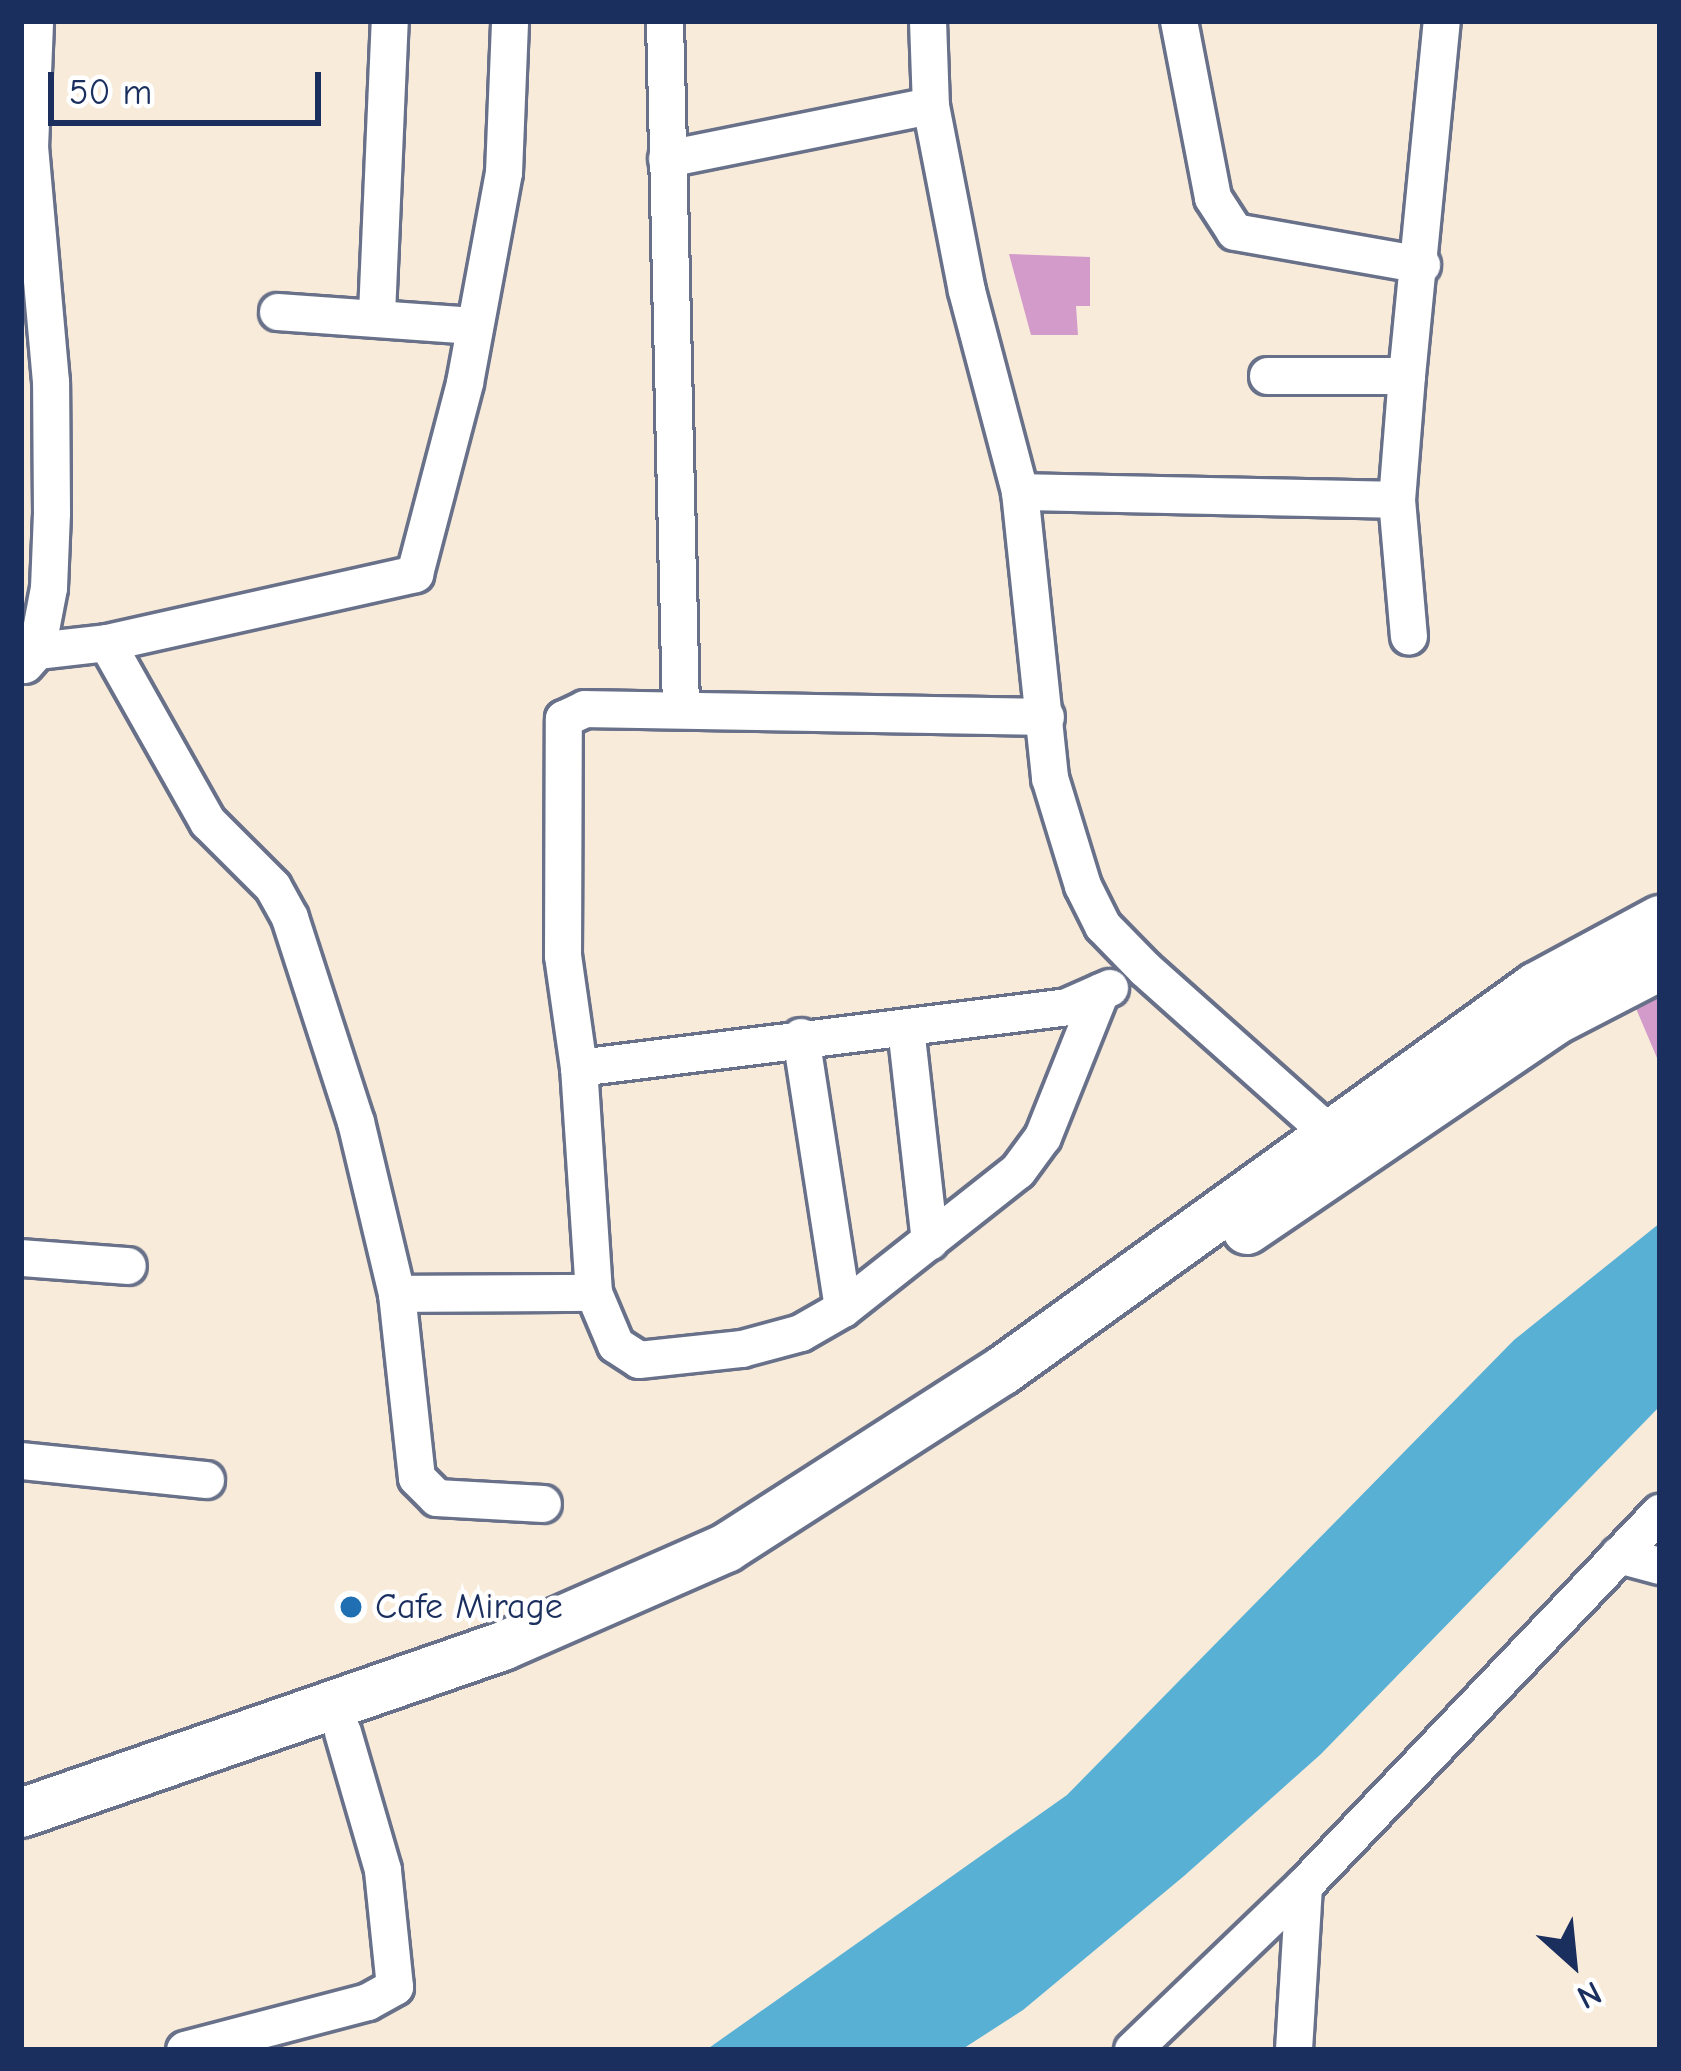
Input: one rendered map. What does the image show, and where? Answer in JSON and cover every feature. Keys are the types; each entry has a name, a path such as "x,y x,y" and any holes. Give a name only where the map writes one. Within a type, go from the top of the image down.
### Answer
{"main road":[{"path":"21,1840 343,1732 610,1629 733,1570 905,1463 1342,1144 1536,987 1660,920"},
{"path":"21,1813 503,1646 726,1548 1342,1144 1554,1021 1660,966"}],"street":[{"path":"35,21 26,149 51,404 49,588 29,660 415,574 474,326 503,173 510,21"},
{"path":"377,314 390,21"},
{"path":"665,21 681,710"},
{"path":"928,21 931,106 967,291 1020,492 1050,778 1083,886 1103,926 1145,969 1342,1144"},
{"path":"1179,21 1213,198 1234,232 1422,265"},
{"path":"1409,636 1396,500 1442,21"},
{"path":"667,159 931,106"},
{"path":"278,311 377,314 474,326"},
{"path":"1268,376 1407,376"},
{"path":"1020,492 1396,500"},
{"path":"107,643 208,822 273,887 290,918 356,1122 397,1294 423,1489 436,1498 543,1504"},
{"path":"1046,717 585,709 564,719 562,956 579,1069 594,1293 616,1345 639,1360 742,1349 801,1333 843,1309 1018,1171 1043,1137 1102,992"},
{"path":"579,1069 802,1036 1067,1007 1145,969"},
{"path":"906,1028 930,1242"},
{"path":"802,1036 843,1309"},
{"path":"21,1258 128,1266"},
{"path":"397,1294 594,1293"},
{"path":"21,1461 206,1480"},
{"path":"1133,2050 1304,1886 1660,1513"},
{"path":"1619,1555 1660,1566"},
{"path":"185,2050 368,2002 395,1987 383,1870 343,1732"},
{"path":"1294,2050 1304,1886"}],"water":[{"path":"1660,1223 1660,1406 1321,1754 1184,1876 1023,2010 961,2050 706,2050 1067,1795 1514,1340"}],"building":[{"path":"1009,254 1090,257 1090,306 1076,306 1078,335 1031,335"},
{"path":"1660,988 1660,1065 1632,999"}],"place":[{"name":"Cafe Mirage","path":"351,1607"}]}
